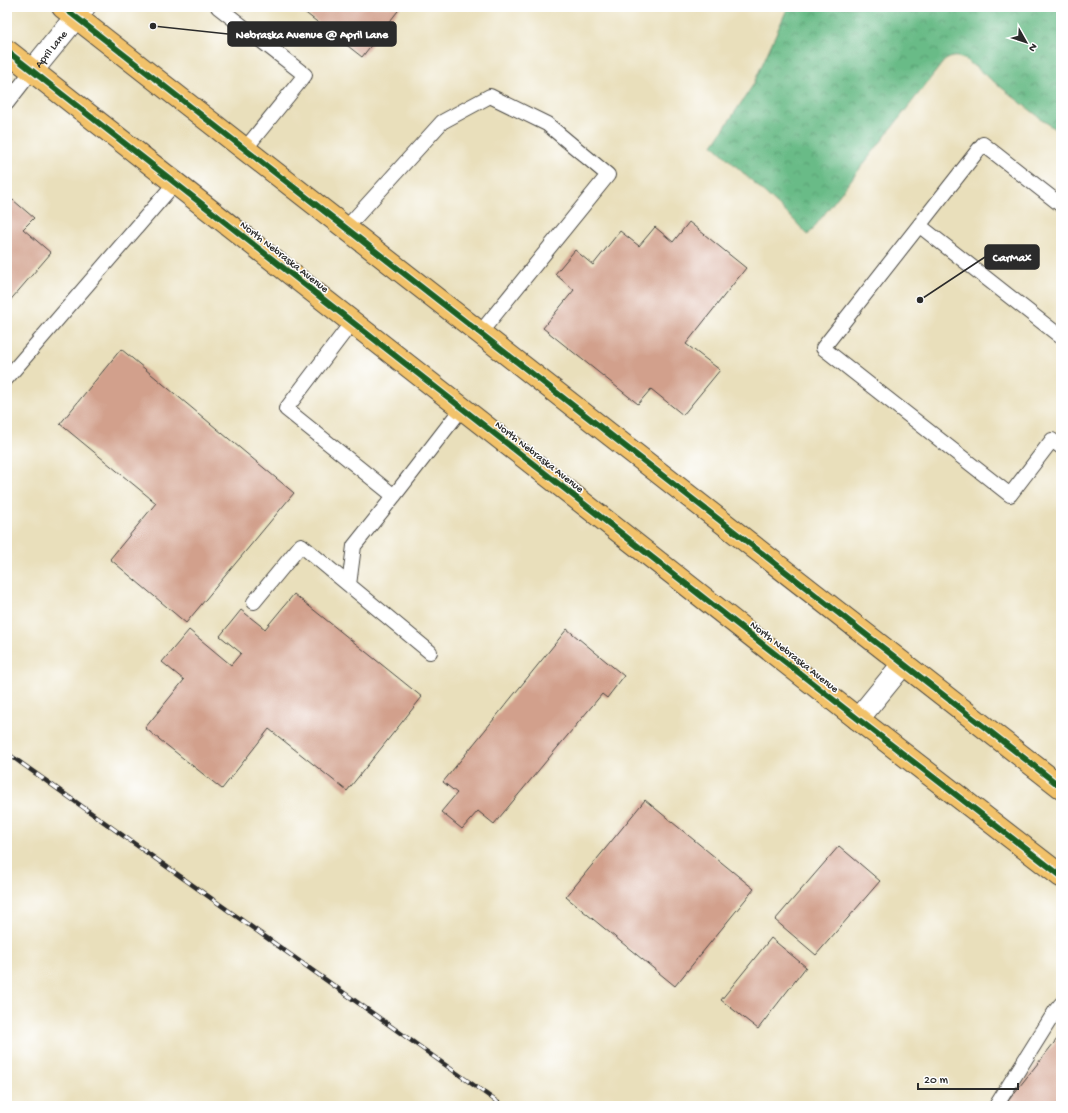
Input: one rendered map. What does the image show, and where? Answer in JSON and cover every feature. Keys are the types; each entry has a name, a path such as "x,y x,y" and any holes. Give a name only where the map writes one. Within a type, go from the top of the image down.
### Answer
{"main road":[{"path":"74,10 245,149 1061,787"},
{"name":"North Nebraska Avenue","path":"7,51 858,719 1061,876"}],"street":[{"name":"April Lane","path":"32,71 74,10"},
{"path":"858,719 903,664"}],"lane":[{"path":"218,7 305,75 245,149"},
{"path":"7,104 32,71"},
{"path":"346,228 442,122 490,96 547,124 608,175 480,333"},
{"path":"1061,205 983,144 823,348 1010,495 1052,440 1061,447"},
{"path":"7,378 175,183"},
{"path":"920,226 1061,337"},
{"path":"352,322 286,409 394,496"},
{"path":"349,585 354,546 462,408"},
{"path":"254,602 301,545 430,652"},
{"path":"996,1106 1061,1004"}],"green space":[{"path":"788,7 1061,7 1061,134 966,60 957,57 950,58 944,61 808,235 791,217 713,145 753,85"}],"building":[{"path":"298,7 401,7 362,57"},
{"path":"13,200 34,218 23,229 51,253 7,304 7,207"},
{"path":"689,222 746,268 686,344 720,370 683,415 651,389 638,404 543,328 574,290 555,274 575,250 593,265 620,231 639,246 655,227 673,242"},
{"path":"121,349 294,493 186,623 110,559 156,503 60,424"},
{"path":"294,594 422,697 347,791 269,729 222,789 145,728 184,680 162,662 189,630 231,665 241,653 220,636 241,610 265,629"},
{"path":"567,629 624,676 607,698 602,694 494,824 478,811 462,829 441,812 457,793 443,782"},
{"path":"645,800 754,889 675,986 566,897"},
{"path":"839,846 880,881 816,955 775,920"},
{"path":"771,938 806,967 758,1029 721,1000"},
{"path":"1061,1034 1061,1106 1014,1106 1008,1101"}],"railway":[{"path":"7,753 503,1106"}],"cycle path":[{"path":"63,7 1061,787"},
{"path":"7,51 858,719 1061,876"}],"place":[{"name":"Nebraska Avenue @ April Lane","path":"153,26"},
{"name":"CarMax","path":"920,300"}]}
